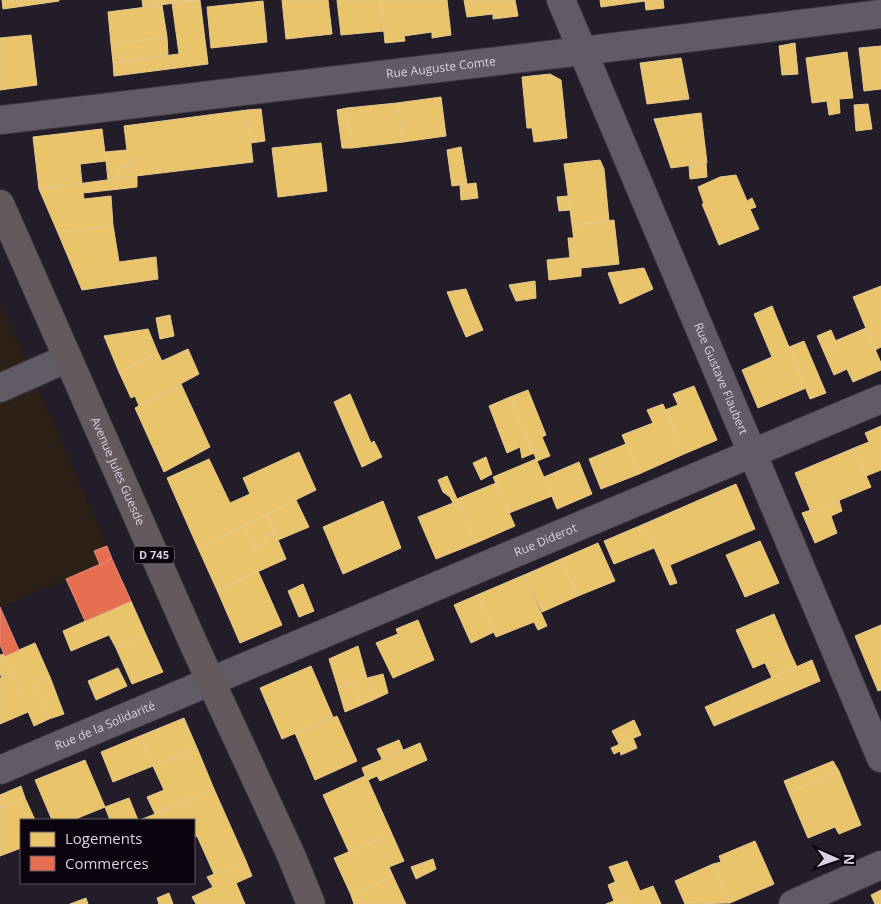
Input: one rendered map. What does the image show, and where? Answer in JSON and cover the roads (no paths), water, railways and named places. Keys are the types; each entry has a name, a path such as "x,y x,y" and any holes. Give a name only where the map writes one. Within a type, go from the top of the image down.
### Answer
{"main road":[{"name":"Avenue Jules Guesde","path":"0,204 211,681 291,855 311,904"}],"street":[{"name":"Rue Gustave Flaubert","path":"561,0 881,758"},
{"name":"Rue Auguste Comte","path":"0,120 881,14"},
{"path":"0,388 68,358"},
{"name":"Rue Diderot","path":"211,681 881,399"},
{"name":"Rue de la Solidarité","path":"0,770 211,681"},
{"path":"793,904 881,865"}]}
